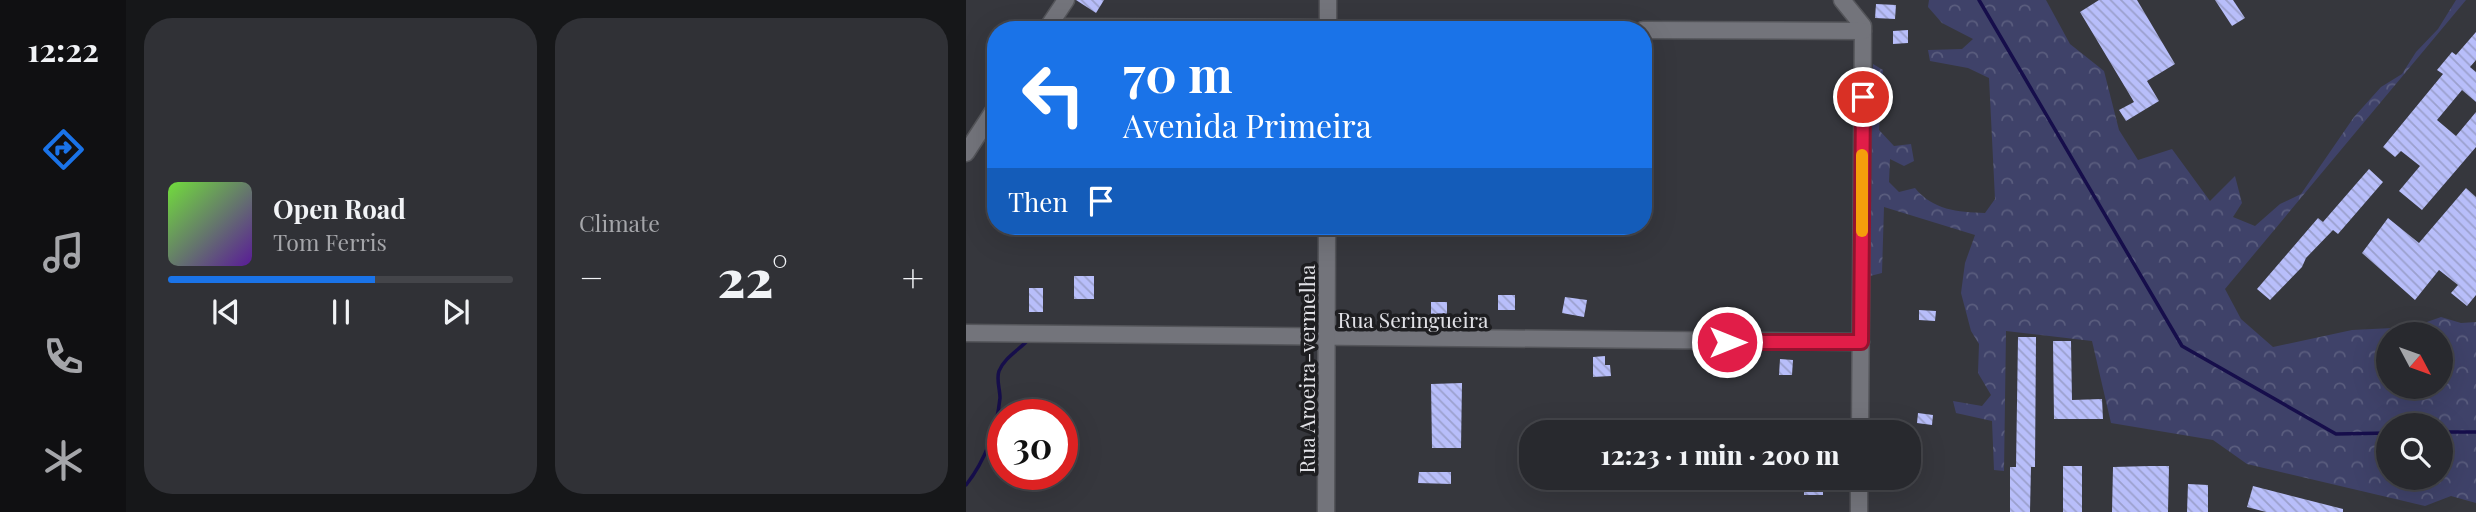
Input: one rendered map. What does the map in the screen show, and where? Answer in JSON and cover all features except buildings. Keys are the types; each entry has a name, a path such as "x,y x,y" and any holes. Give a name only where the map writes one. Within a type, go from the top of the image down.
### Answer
{"street":[{"path":"1052,21 1066,0"},
{"path":"1328,0 1328,21"},
{"path":"1842,0 1863,26 1860,420"},
{"path":"1652,30 1863,31"},
{"path":"966,153 987,121"},
{"name":"Rua Aroeira-vermelha","path":"1326,512 1327,235"},
{"name":"Rua Seringueira","path":"966,333 1327,339 1861,342"},
{"path":"1859,490 1859,512"}],"green space":[{"path":"1929,0 2046,0 2070,44 2104,71 2119,130 2138,160 2172,149 2210,201 2235,176 2242,203 2233,217 2255,226 2280,204 2301,194 2354,117 2381,87 2402,74 2416,52 2438,29 2456,0 2466,0 2225,289 2241,319 2273,347 2352,330 2376,329 2376,399 2454,399 2454,322 2427,322 2441,317 2461,323 2476,322 2476,503 2451,496 2425,506 2247,464 2213,440 2111,423 2092,341 2006,331 2004,471 1994,470 1992,421 1956,413 1953,401 1982,406 1991,395 1978,373 1979,344 1971,331 1961,293 1965,263 1975,235 1884,207 1882,273 1870,276 1873,64 1883,70 1879,130 1894,146 1911,144 1914,161 1904,166 1890,159 1889,182 1899,192 1915,188 1930,201 1955,210 1985,213 1995,199 1989,78 1968,68 1930,61 1928,50 1962,49 1973,39 1942,23 1928,7"}],"waterway":[{"path":"1979,0 2182,346 2336,434 2376,433"},
{"path":"966,485 979,466 993,433 1000,398 998,381 1001,366 1029,339"},
{"path":"2453,432 2476,432"}],"slow traffic":[{"path":"1862,155 1862,231"}],"route":[{"path":"1727,342 1861,342 1863,97"}]}
